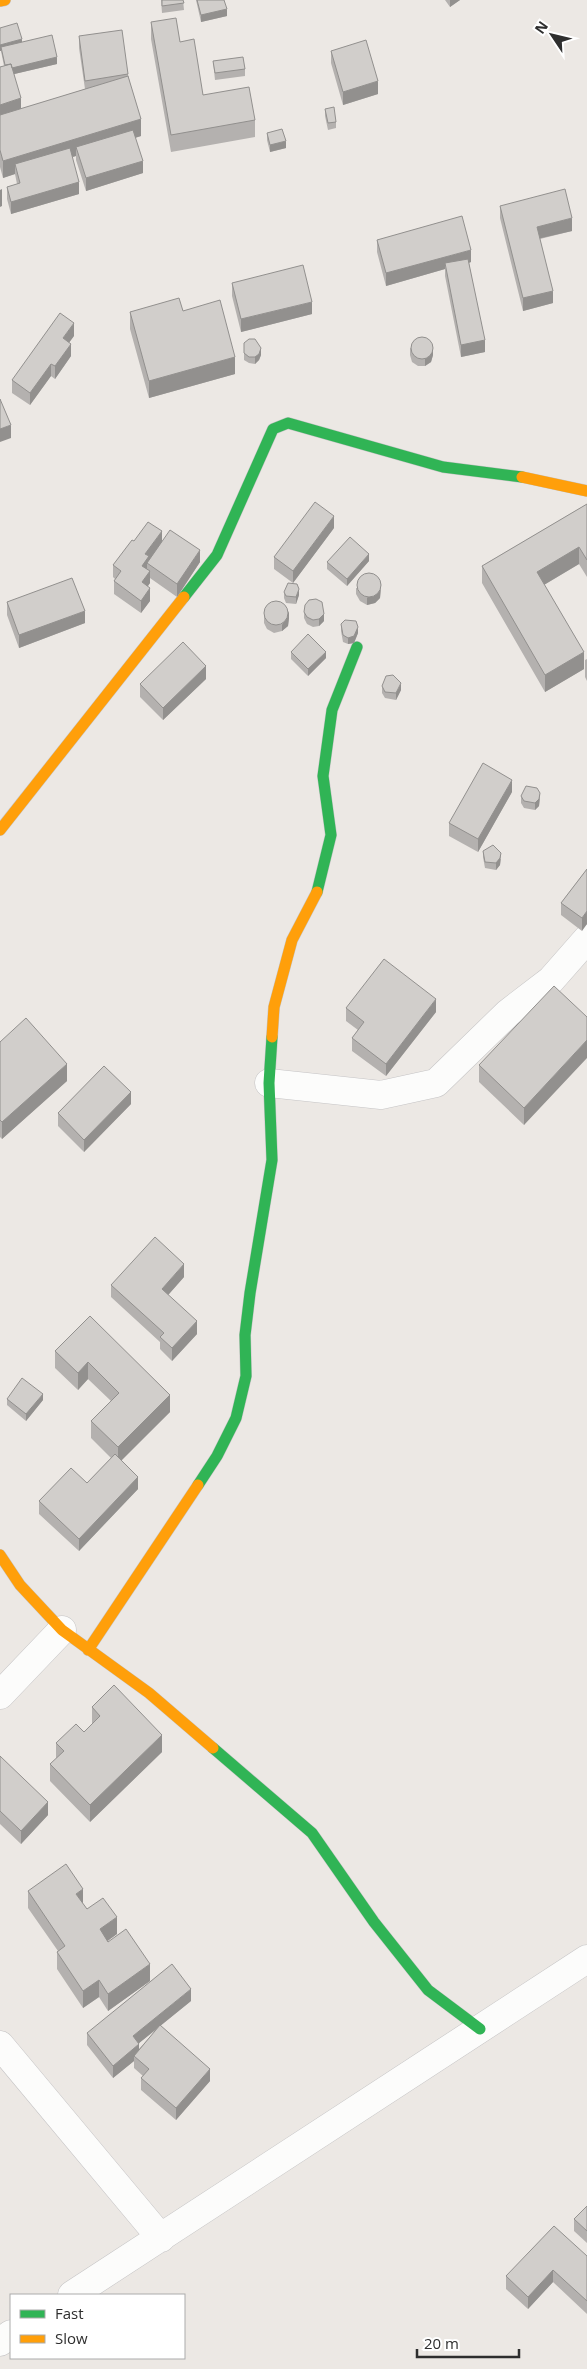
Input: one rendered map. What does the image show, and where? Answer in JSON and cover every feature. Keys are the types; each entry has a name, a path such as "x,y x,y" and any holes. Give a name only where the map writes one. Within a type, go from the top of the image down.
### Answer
{"street":[{"path":"0,2 5,0"},
{"path":"0,830 217,555 273,429 288,423 443,467 524,477 587,492"},
{"path":"88,1650 182,1512 217,1456 236,1418 246,1376 245,1335 249,1301 272,1160 269,1084 277,998 292,940 320,886 331,834 323,776 332,710 357,647"},
{"path":"269,1084 381,1095 436,1082 508,1013 551,980 587,939"},
{"path":"0,1555 20,1584 62,1630 149,1693 312,1833 374,1922 428,1990 480,2029"},
{"path":"0,1695 62,1630"},
{"path":"74,2294 587,1960"},
{"path":"0,2045 161,2238"}],"building":[{"path":"162,0 183,0 184,3 162,6"},
{"path":"197,0 224,0 227,9 201,15"},
{"path":"176,18 180,42 194,39 203,95 249,87 255,120 171,135 151,22"},
{"path":"17,23 22,39 0,45 0,28"},
{"path":"122,30 128,74 85,81 79,36"},
{"path":"52,35 57,57 12,68 11,64 5,65 1,47"},
{"path":"366,40 378,81 343,92 331,51"},
{"path":"243,57 245,69 215,73 213,61"},
{"path":"11,64 21,98 0,105 0,67"},
{"path":"128,76 141,119 3,161 0,150 0,115"},
{"path":"334,107 336,122 328,123 325,109"},
{"path":"282,129 286,141 270,145 267,133"},
{"path":"133,130 143,161 86,178 76,147"},
{"path":"70,148 79,182 11,202 7,187 20,183 15,164"},
{"path":"565,189 572,218 537,227 553,291 523,298 500,206"},
{"path":"462,216 471,250 386,273 377,240"},
{"path":"468,259 485,340 461,345 445,263"},
{"path":"303,265 312,302 241,319 232,283"},
{"path":"179,298 183,311 220,300 235,357 149,381 130,312"},
{"path":"60,313 74,323 63,338 71,344 55,366 51,364 30,393 12,380"},
{"path":"422,337 430,340 433,348 430,356 422,359 414,356 411,348 414,340"},
{"path":"249,339 255,339 261,348 259,354 255,357 249,357 244,353 244,343"},
{"path":"0,399 11,425 0,429"},
{"path":"315,502 334,516 293,571 274,557"},
{"path":"587,504 587,560 579,547 537,572 584,652 545,675 482,566"},
{"path":"148,522 162,531 145,554 149,556 142,566 150,571 142,582 150,588 141,601 114,581 121,571 113,565"},
{"path":"170,530 200,550 177,584 147,563"},
{"path":"350,537 369,554 347,579 327,562"},
{"path":"364,573 374,573 381,580 381,590 374,597 364,597 357,590 357,580"},
{"path":"72,578 85,611 19,635 7,602"},
{"path":"288,583 297,584 299,589 296,597 286,596 284,592"},
{"path":"316,599 322,602 324,614 319,619 313,620 307,617 304,612 305,605 309,600"},
{"path":"276,601 285,604 288,613 285,622 276,625 267,622 264,613 267,604"},
{"path":"345,620 356,621 358,627 354,636 348,638 343,635 341,624"},
{"path":"308,634 326,652 308,669 291,652"},
{"path":"183,642 206,666 163,708 140,684"},
{"path":"393,675 401,683 396,693 385,692 382,686 386,676"},
{"path":"483,763 512,780 478,839 449,823"},
{"path":"526,786 537,788 540,793 539,799 535,803 524,801 521,796"},
{"path":"493,845 501,853 500,858 496,863 485,862 483,851"},
{"path":"587,869 587,911 582,918 561,903"},
{"path":"384,959 436,999 386,1064 352,1038 364,1022 346,1008"},
{"path":"554,986 587,1017 587,1040 524,1108 479,1065"},
{"path":"26,1018 67,1064 2,1122 0,1120 0,1042"},
{"path":"104,1066 131,1092 84,1140 58,1113"},
{"path":"155,1237 184,1264 162,1289 197,1321 172,1348 160,1337 164,1333 111,1285"},
{"path":"90,1316 170,1395 118,1447 91,1421 119,1393 88,1362 78,1373 55,1351"},
{"path":"22,1378 43,1394 26,1414 7,1399"},
{"path":"115,1454 138,1477 79,1539 39,1501 71,1468 87,1483"},
{"path":"114,1685 162,1735 90,1805 50,1764 64,1751 56,1743 76,1724 84,1732 100,1716 92,1707"},
{"path":"0,1756 48,1802 21,1831 0,1811"},
{"path":"66,1864 83,1889 76,1894 87,1909 103,1898 117,1917 100,1929 108,1942 126,1929 150,1964 108,1994 99,1980 83,1991 57,1952 65,1946 28,1891"},
{"path":"172,1964 191,1989 133,2036 139,2044 113,2066 87,2033"},
{"path":"160,2025 210,2069 176,2108 141,2078 149,2069 134,2056"},
{"path":"587,2206 587,2231 574,2219"},
{"path":"554,2226 587,2256 587,2301 553,2270 528,2297 506,2276"}],"traffic: fast":[{"path":"184,597 217,555 273,429 288,423 443,467 522,477"},
{"path":"317,892 331,835 323,776 332,710 357,647"},
{"path":"198,1485 217,1456 236,1418 246,1376 245,1335 250,1293 272,1160 269,1083 272,1037"},
{"path":"213,1748 312,1833 374,1922 428,1990 480,2029"}],"traffic: slow":[{"path":"0,1 5,0"},
{"path":"522,477 587,491"},
{"path":"0,830 184,597"},
{"path":"272,1037 274,1007 292,940 317,892"},
{"path":"88,1650 198,1485"},
{"path":"0,1555 20,1585 62,1630 149,1693 213,1748"}]}
